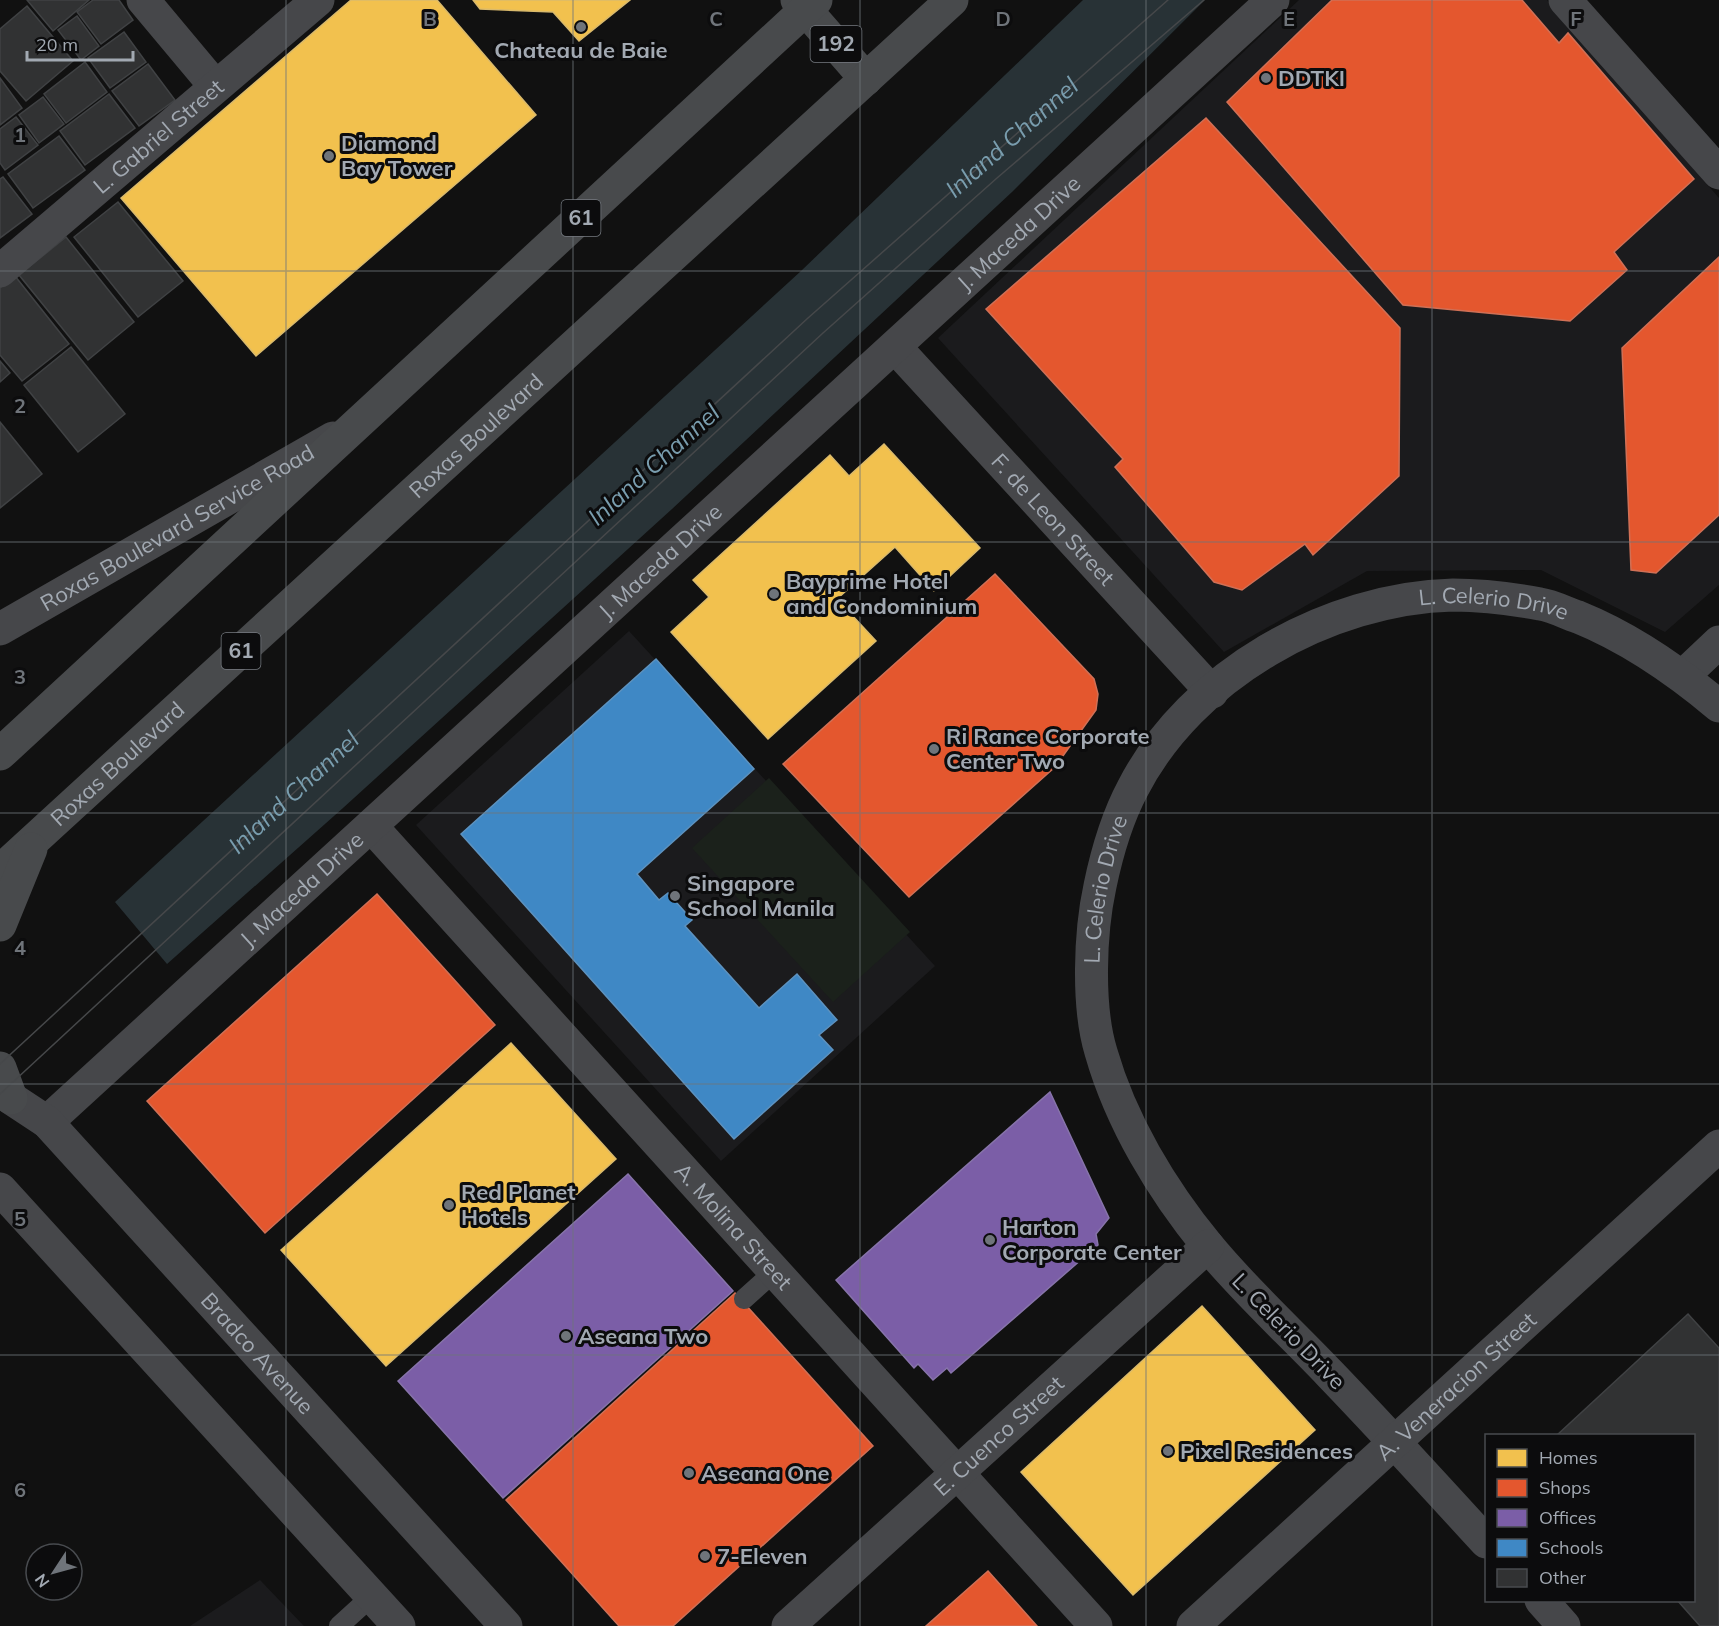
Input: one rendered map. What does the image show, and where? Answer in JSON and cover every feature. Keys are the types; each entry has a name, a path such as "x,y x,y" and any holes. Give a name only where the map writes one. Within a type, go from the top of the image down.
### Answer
{"main road":[{"name":"Roxas Boulevard","path":"0,871 952,0"},
{"name":"192","path":"806,3 866,79"},
{"name":"61","path":"0,754 806,3"},
{"path":"0,925 34,840"},
{"path":"0,1068 5,1094"}],"street":[{"path":"143,0 215,87"},
{"name":"L. Gabriel Street","path":"0,271 318,0"},
{"name":"J. Maceda Drive","path":"47,1122 1273,0"},
{"path":"1565,0 1719,173"},
{"name":"F. de Leon Street","path":"895,347 1212,692"},
{"name":"Roxas Boulevard Service Road","path":"0,629 355,425"},
{"name":"L. Celerio Drive","path":"1485,1541 1208,1246 1156,1173 1125,1114 1100,1049 1091,977 1094,912 1108,848 1133,787 1170,732 1212,692 1271,646 1333,618 1384,604 1454,595 1545,604 1609,630 1683,676 1719,705"},
{"path":"1683,676 1719,642"},
{"name":"A. Molina Street","path":"371,826 1096,1626"},
{"name":"Bradco Avenue","path":"5,1094 47,1122 506,1626"},
{"name":"A. Veneracion Street","path":"1193,1626 1719,1146"},
{"path":"0,1189 399,1626"},
{"name":"E. Cuenco Street","path":"788,1626 1208,1246"},
{"path":"1543,1602 1564,1626"}],"lane":[{"path":"744,1299 774,1272"},
{"path":"339,1626 372,1596"}],"shaded area":[{"path":"1299,0 1547,0 1719,198 1719,585 1665,632 1541,570 1367,571 1224,652 938,338"},
{"name":"Singapore School Manila","path":"629,631 935,966 721,1161 416,825"},
{"path":"769,778 910,932 833,1002 692,848"},
{"path":"260,1580 304,1626 190,1626"}],"water":[{"name":"Inland Channel","path":"1083,0 1205,0 1012,192 672,509 343,808 167,964 115,902 801,271"}],"building: Homes":[{"name":"Diamond Bay Tower","path":"351,0 437,0 536,115 256,356 121,198"},
{"name":"Chateau de Baie","path":"473,0 630,0 579,41 553,12 480,9"},
{"name":"Bayprime Hotel and Condominium","path":"884,444 980,548 934,591 895,547 837,599 876,641 768,739 671,632 709,597 693,580 830,455 849,476"},
{"name":"Red Planet Hotels","path":"511,1043 616,1159 386,1366 281,1250"},
{"name":"Pixel Residences","path":"1202,1306 1315,1430 1133,1595 1021,1472"}],"building: Shops":[{"path":"1332,0 1522,0 1559,43 1568,33 1694,179 1614,252 1627,270 1570,321 1403,305 1227,102"},
{"path":"1206,118 1400,328 1399,476 1313,555 1305,544 1242,590 1214,582 1115,467 1123,459 986,309"},
{"path":"1719,257 1719,515 1656,573 1631,570 1622,348"},
{"name":"Ri Rance Corporate Center Two","path":"995,574 1094,679 1098,694 1096,710 1055,767 909,897 783,764"},
{"path":"377,894 495,1025 265,1233 147,1101"},
{"name":"Aseana One","path":"735,1293 873,1446 673,1626 619,1626 506,1500"},
{"path":"988,1571 1037,1626 926,1626"}],"building: Offices":[{"name":"Harton Corporate Center","path":"1050,1092 1109,1218 1096,1234 1098,1245 951,1373 947,1368 933,1380 918,1364 914,1368 836,1280"},
{"name":"Aseana Two","path":"628,1174 733,1291 503,1498 398,1381"}],"building: Schools":[{"path":"656,659 754,769 637,874 659,900 668,893 692,920 685,926 759,1008 797,974 837,1020 819,1035 833,1050 734,1139 461,834"}],"building: Other":[{"path":"27,0 89,0 53,31"},
{"path":"93,0 119,0 133,20 101,44 77,12"},
{"path":"27,6 73,61 26,101 0,71 0,29"},
{"path":"77,16 99,46 81,60 58,30"},
{"path":"124,32 146,62 110,88 88,58"},
{"path":"85,62 107,92 66,123 44,94"},
{"path":"148,64 175,100 139,126 112,91"},
{"path":"0,78 22,108 0,125"},
{"path":"109,94 135,128 85,165 60,131"},
{"path":"43,97 64,124 39,143 19,115"},
{"path":"16,117 38,145 5,170 0,163 0,129"},
{"path":"59,136 85,170 33,208 8,174"},
{"path":"3,177 32,214 0,238 0,179"},
{"path":"118,202 183,281 138,317 74,237"},
{"path":"66,237 134,322 88,360 19,275"},
{"path":"15,276 69,344 22,381 0,355 0,288"},
{"path":"71,347 125,414 78,452 24,385"},
{"path":"0,361 10,373 0,382"},
{"path":"0,422 42,474 0,508"},
{"path":"1688,1314 1719,1348 1719,1626 1700,1626 1679,1602 1695,1602 1695,1434 1558,1434"}],"tram line":[{"path":"0,1064 808,318 1168,0"},
{"path":"0,1094 823,333 997,178 1204,0"}],"place":[{"name":"Chateau de Baie","path":"581,27"},
{"name":"DDTKI","path":"1266,78"},
{"name":"Diamond Bay Tower","path":"329,156"},
{"name":"Bayprime Hotel and Condominium","path":"774,594"},
{"name":"Ri Rance Corporate Center Two","path":"934,749"},
{"name":"Singapore School Manila","path":"675,896"},
{"name":"Red Planet Hotels","path":"449,1205"},
{"name":"Harton Corporate Center","path":"990,1240"},
{"name":"Aseana Two","path":"566,1336"},
{"name":"Pixel Residences","path":"1168,1451"},
{"name":"Aseana One","path":"689,1473"},
{"name":"7-Eleven","path":"705,1556"}]}
